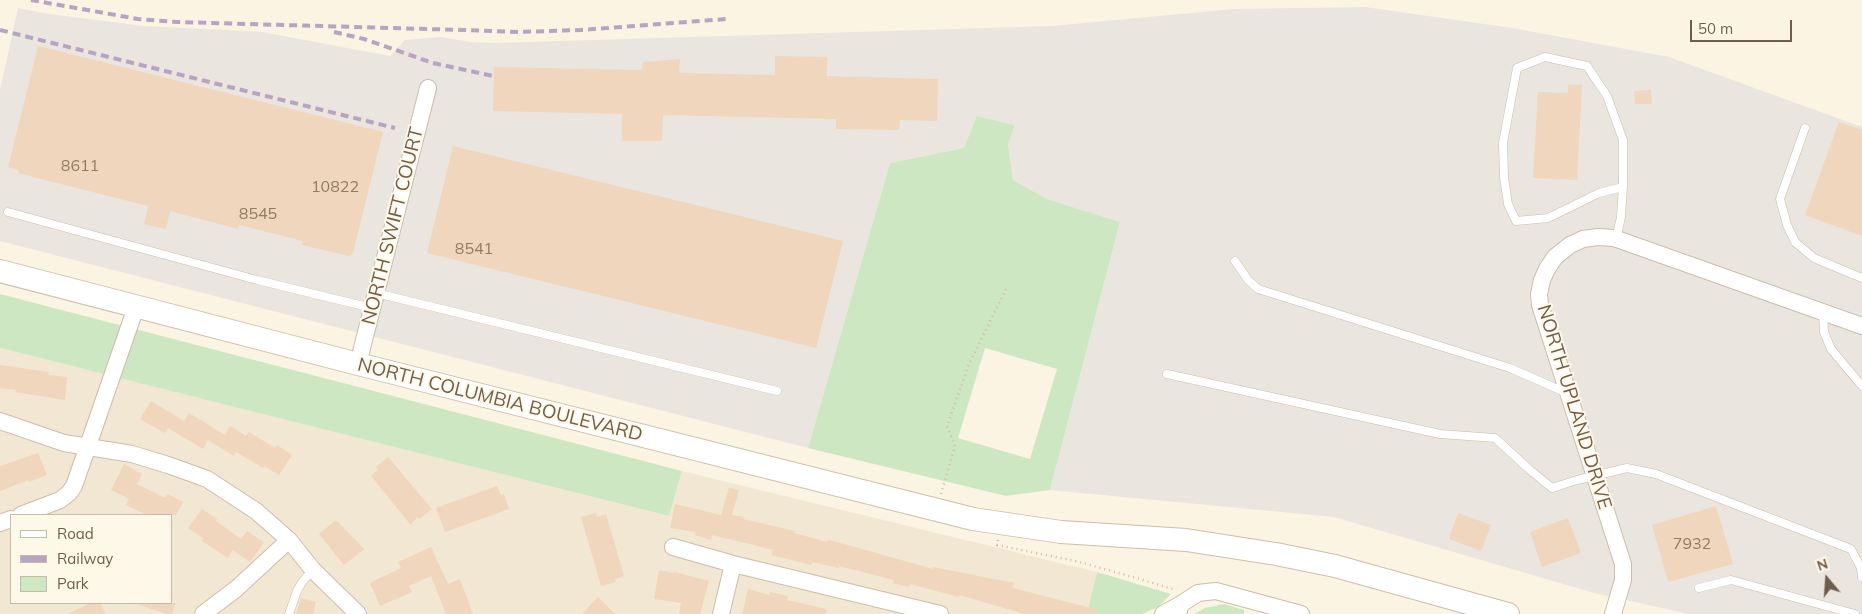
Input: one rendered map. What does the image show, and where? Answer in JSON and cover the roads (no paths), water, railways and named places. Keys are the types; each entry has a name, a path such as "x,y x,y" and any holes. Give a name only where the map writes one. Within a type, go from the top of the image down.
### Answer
{"main road":[{"name":"NORTH COLUMBIA BOULEVARD","path":"0,271 358,364 936,510 1000,524 1069,533 1186,540 1276,554 1335,566 1508,614"}],"street":[{"name":"NORTH SWIFT COURT","path":"358,364 428,88"},
{"name":"NORTH UPLAND DRIVE","path":"1613,614 1623,580 1623,564 1540,306 1539,294 1542,280 1555,257 1570,245 1583,239 1598,237 1616,239 1862,326"},
{"path":"24,514 60,500 69,494 74,486 136,307"},
{"path":"0,421 64,443 132,454 168,464 206,479 256,511 289,540 313,570 358,614"},
{"path":"203,614 236,589 289,540"},
{"path":"673,547 733,564 940,614"},
{"path":"721,614 733,564"},
{"path":"1163,614 1198,593 1216,591 1301,614"}],"lane":[{"path":"1616,239 1621,217 1623,187 1623,140 1607,96 1587,66 1545,58 1517,68 1502,143 1508,204 1516,221 1548,218 1599,192 1623,187"},
{"path":"1805,128 1780,199 1787,225 1795,242 1814,258 1862,278"},
{"path":"8,212 257,280 374,300 777,391"},
{"path":"1235,261 1248,280 1258,289 1510,368 1567,393"},
{"path":"1823,312 1824,332 1831,349 1862,386"},
{"path":"1167,374 1440,434 1495,438 1552,488 1627,468 1656,474 1851,549 1861,568 1862,577"},
{"path":"289,614 300,587 313,570"},
{"path":"1699,588 1731,580 1855,614"}],"railway":[{"path":"31,0 138,19 177,22 519,32 581,30 726,19"},
{"path":"0,30 395,128"},
{"path":"334,32 364,39 433,63 493,76"}]}
